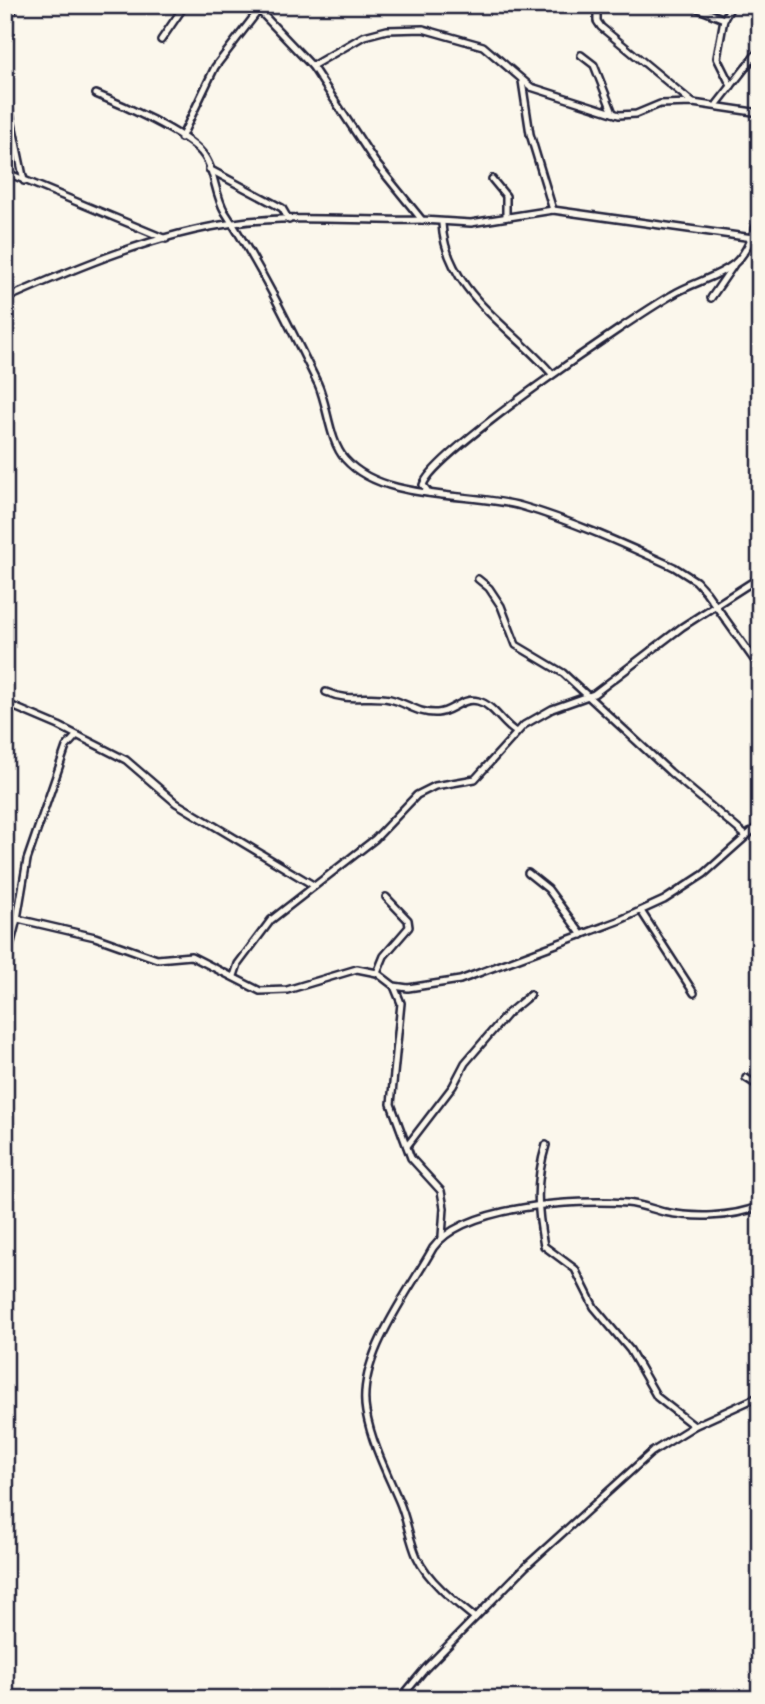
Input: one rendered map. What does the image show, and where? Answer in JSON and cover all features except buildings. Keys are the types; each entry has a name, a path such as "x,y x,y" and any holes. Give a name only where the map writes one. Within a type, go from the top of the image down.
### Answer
{"street":[{"path":"5,23 16,5"},
{"path":"161,40 185,5"},
{"path":"597,5 597,21 601,27 694,103"},
{"path":"731,86 717,58 724,19 732,5"},
{"path":"694,7 724,19"},
{"path":"181,138 215,66 256,8 312,66 375,162 422,220"},
{"path":"312,66 364,36 387,30 423,29 483,46 531,88 613,113 628,116 660,104 694,103 717,104 760,113"},
{"path":"717,104 760,49"},
{"path":"581,55 594,65 613,113"},
{"path":"522,80 528,123 553,210"},
{"path":"96,94 201,151 217,195 294,333 320,388 344,457 370,475 392,485 429,493 497,500 613,541 674,567 696,581 760,668"},
{"path":"9,109 24,181"},
{"path":"209,169 282,208 289,220"},
{"path":"5,172 166,239"},
{"path":"492,179 506,196 506,218"},
{"path":"5,299 90,264 166,239 234,223 289,220 422,220 442,224 553,210 756,239"},
{"path":"711,298 735,263 756,239 760,218"},
{"path":"442,224 448,250 467,289 552,374"},
{"path":"429,493 424,485 426,477 552,374 673,294 735,263"},
{"path":"234,976 238,964 271,919 374,839 425,789 475,779 516,732 552,709 588,697 715,604 743,590 760,577"},
{"path":"478,579 502,606 516,645 563,673 700,799 745,835"},
{"path":"326,692 341,699 393,700 427,713 446,711 463,702 474,700 486,704 516,732"},
{"path":"5,703 126,760 176,803 313,885"},
{"path":"5,966 17,919 27,860 66,747 76,736"},
{"path":"5,916 95,937 157,959 191,956 234,976 249,987 269,992 357,968 377,973 394,986 408,988 460,980 641,911 704,874 760,824"},
{"path":"528,873 548,889 582,934"},
{"path":"377,973 384,956 409,927 408,920 386,897"},
{"path":"641,911 694,993"},
{"path":"394,986 401,1003 391,1104 411,1158 441,1191 444,1216 442,1236 389,1321 365,1383 365,1410 378,1457 402,1510 417,1557 451,1598 475,1618"},
{"path":"407,1146 453,1086 465,1063 507,1014 530,995"},
{"path":"746,1078 760,1087"},
{"path":"546,1145 540,1165 536,1207 544,1246 575,1269 594,1307 630,1350 657,1397 694,1426"},
{"path":"442,1236 471,1220 536,1207 624,1203 693,1216 730,1213 760,1206"},
{"path":"400,1699 425,1669 525,1567 652,1452 694,1426 760,1396"},
{"path":"750,1699 760,1690"}]}
